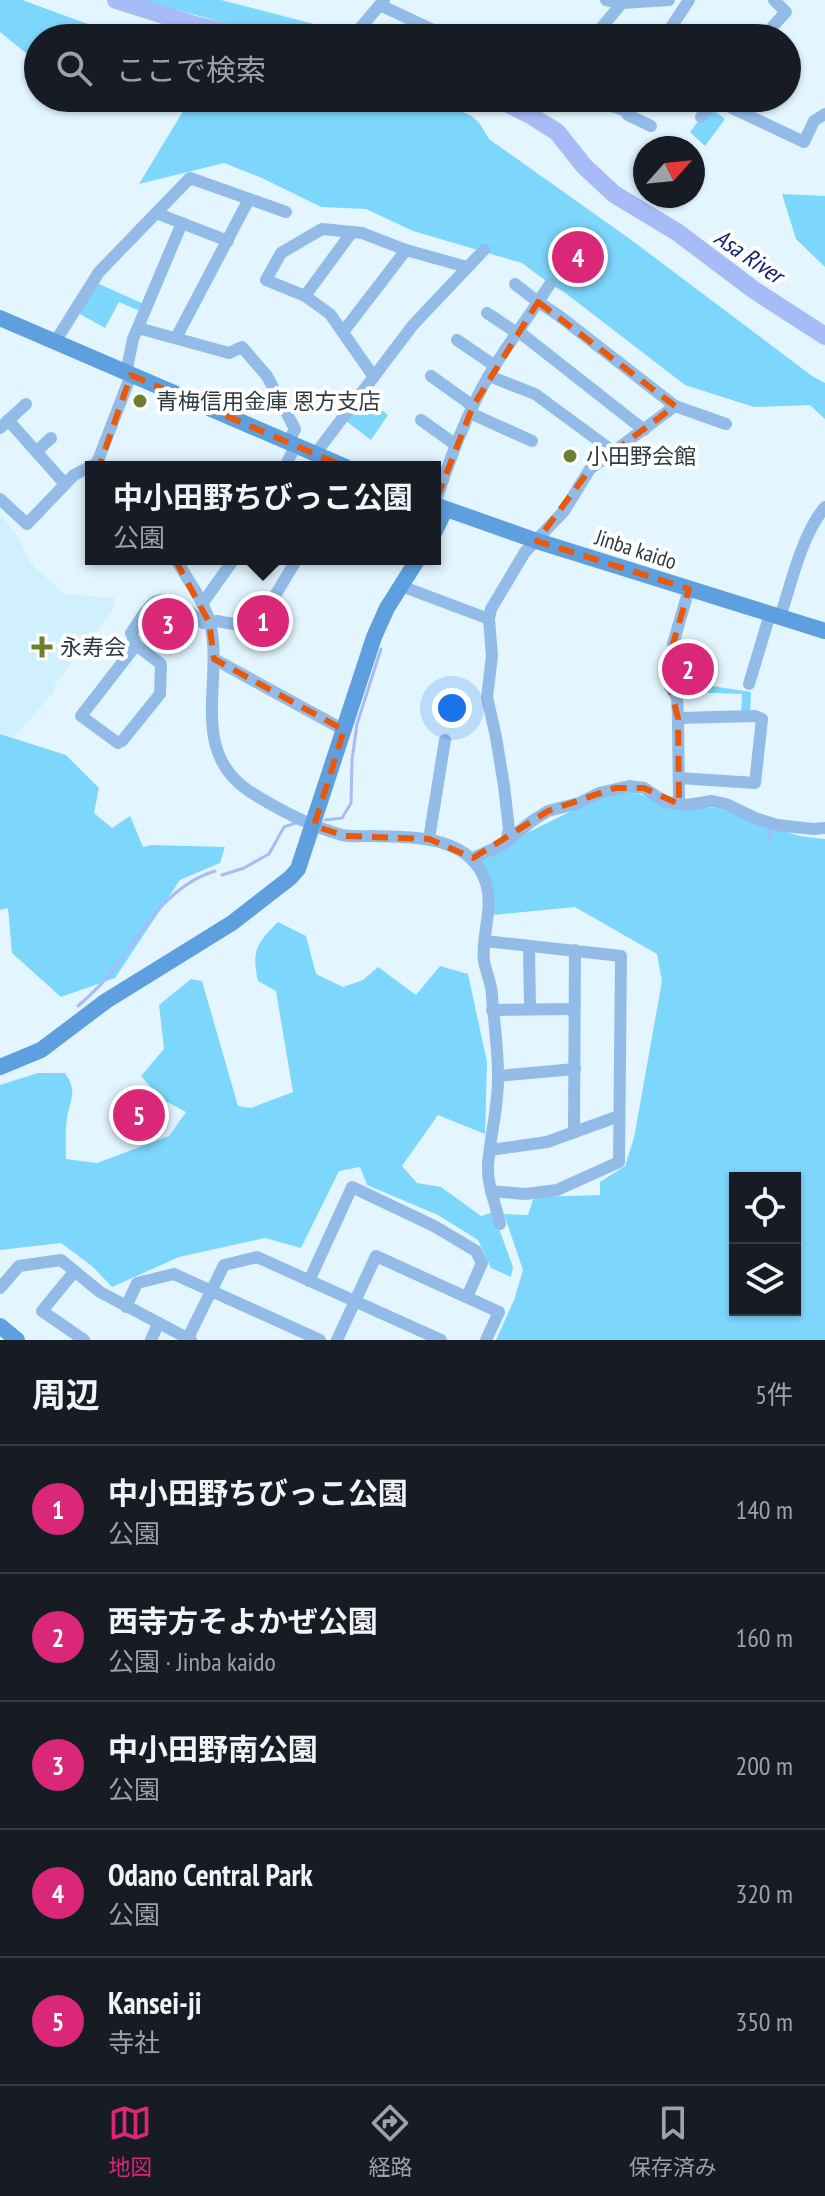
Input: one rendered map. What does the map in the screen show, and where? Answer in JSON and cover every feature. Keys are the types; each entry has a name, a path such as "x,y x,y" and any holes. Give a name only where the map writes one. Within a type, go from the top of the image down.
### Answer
{"main road":[{"path":"0,318 333,461"},
{"name":"Jinba kaido","path":"441,507 537,541 825,631"},
{"path":"0,1067 41,1050 106,1001 232,923 298,869 344,730 371,668 384,615 414,565"},
{"path":"0,1326 17,1340"}],"street":[{"path":"606,0 622,3 669,0"},
{"path":"675,24 689,0"},
{"path":"774,0 786,12 775,24"},
{"path":"364,24 382,2 424,24"},
{"path":"604,24 622,3"},
{"path":"626,112 651,126"},
{"path":"701,117 705,112"},
{"path":"740,112 804,142 814,121 825,114"},
{"path":"55,342 99,272 190,178 286,212"},
{"path":"176,338 249,199"},
{"path":"156,213 228,241"},
{"path":"99,461 129,374 138,328 182,223"},
{"path":"374,377 330,314 305,296 266,280 281,253 322,229 362,233 406,250 467,267"},
{"path":"305,296 352,232"},
{"path":"343,332 406,250"},
{"path":"316,453 413,325 484,250"},
{"path":"515,284 675,406 726,424"},
{"path":"441,496 456,445 472,409 492,371 550,284"},
{"path":"487,313 517,332 644,430"},
{"path":"138,328 229,353 242,347 267,376 295,429 287,461"},
{"path":"457,340 492,371 535,394 614,452"},
{"path":"431,376 472,409 532,441"},
{"path":"26,404 4,424 37,451 65,484"},
{"path":"506,842 509,829 504,786 487,697 492,656 491,609 525,552 564,511 590,469 675,406"},
{"path":"421,420 456,445"},
{"path":"37,451 51,438"},
{"path":"0,499 27,524 74,475 85,470"},
{"path":"749,684 809,533 825,507"},
{"path":"179,565 209,622 214,659 210,718 224,767 247,790 314,826 346,836 429,839 460,850 473,858 486,883 484,960 493,995 498,1076 488,1167 500,1224"},
{"path":"202,604 230,565"},
{"path":"136,645 81,716 118,743 160,694 161,664 136,645 131,633 155,601 184,605 203,623 217,621 250,627 258,624 293,565"},
{"path":"401,586 489,619"},
{"path":"679,804 677,697 670,687 679,646 673,644 689,589"},
{"path":"214,659 344,730"},
{"path":"678,718 755,716 762,719 755,783 679,778"},
{"path":"429,839 445,740"},
{"path":"473,858 506,842 548,811 629,786 644,788 665,802 712,801 777,825 825,828"},
{"path":"485,941 621,956 619,1162 557,1190 525,1194 491,1191"},
{"path":"529,946 530,1009"},
{"path":"574,1132 575,950"},
{"path":"492,1010 574,1009"},
{"path":"498,1076 575,1069"},
{"path":"490,1150 547,1142 619,1116"},
{"path":"309,1281 352,1187 434,1226 476,1251 482,1263 467,1297"},
{"path":"337,1340 376,1256 499,1312 486,1340"},
{"path":"0,1288 19,1266 61,1260 100,1292 189,1340 224,1265 257,1257 441,1340"},
{"path":"74,1272 42,1311 84,1340"},
{"path":"126,1307 137,1283 174,1274 320,1340"},
{"path":"151,1340 158,1324"}],"highlighted area":[{"path":"538,302 675,406 590,469 537,541 689,589 673,644 679,646 670,687 678,718 679,804 644,788 615,788 548,811 473,858 429,839 346,836 314,826 344,730 214,659 209,622 158,528 99,467 131,375 434,505 473,406"}],"shaded area":[{"path":"0,0 22,0 88,24 24,24 24,52 0,32"},
{"path":"140,0 221,0 314,24 229,24"},
{"path":"183,112 463,112 480,124 489,139 825,383 825,419 810,405 754,407 685,385 522,263 413,231 366,209 321,207 224,163 139,184"},
{"path":"705,112 716,112 725,119 705,146 705,136 694,136 690,132"},
{"path":"782,194 825,196 825,267 796,239"},
{"path":"97,283 146,305 142,312 119,302 105,328 78,313"},
{"path":"364,396 388,415 371,440 346,421"},
{"name":"永寿会","path":"0,514 17,536 31,564 64,594 115,598 113,610 55,684 54,692 14,737 0,734"},
{"path":"155,601 191,612 170,633 144,615"},
{"path":"679,646 705,654 699,684 751,692 750,716 741,716 742,694 685,692 677,697 670,687"},
{"path":"0,734 66,755 99,788 94,813 112,828 130,816 143,847 225,847 220,863 180,880 115,978 61,997 12,953 8,908 0,910"},
{"path":"620,787 672,806 718,808 799,836 825,839 825,1340 496,1340 523,1270 504,1214 528,1215 534,1197 600,1195 600,1182 625,1166 634,1138 662,981 657,954 575,907 493,915 478,857"},
{"path":"278,922 306,936 316,974 343,987 363,980 378,967 416,995 440,966 468,974 487,1062 485,1134 438,1115 402,1166 417,1183 441,1187 481,1216 493,1212 513,1267 511,1277 491,1268 478,1240 438,1215 367,1185 360,1167 339,1171 301,1248 265,1238 179,1257 112,1287 92,1266 61,1243 0,1250 0,1085 38,1073 65,1073 72,1091 66,1123 66,1159 97,1163 169,1136 186,1112 160,1098 141,1076 164,1049 159,1005 191,979 202,981 238,1106 251,1108 293,1092 276,991 258,981 255,962 258,948"}],"waterway":[{"name":"Asa River","path":"116,0 192,24"},
{"name":"Asa River","path":"524,112 557,132 584,166 614,194 677,232 754,290 825,336"},
{"path":"325,820 342,818 351,803 357,724 381,649"},
{"path":"222,875 244,868 269,854 284,827 296,823"},
{"path":"768,841 772,829"},
{"path":"78,1006 108,976 171,897 184,886 215,871"}],"place":[{"name":"Odano Central Park","path":"578,257"},
{"name":"青梅信用金庫 恩方支店","path":"140,401"},
{"name":"小田野会館","path":"570,456"},
{"name":"中小田野ちびっこ公園","path":"263,621"},
{"name":"中小田野南公園","path":"168,624"},
{"name":"永寿会","path":"42,647"},
{"name":"西寺方そよかぜ公園","path":"688,669"},
{"name":"Kansei-ji","path":"139,1115"}]}
